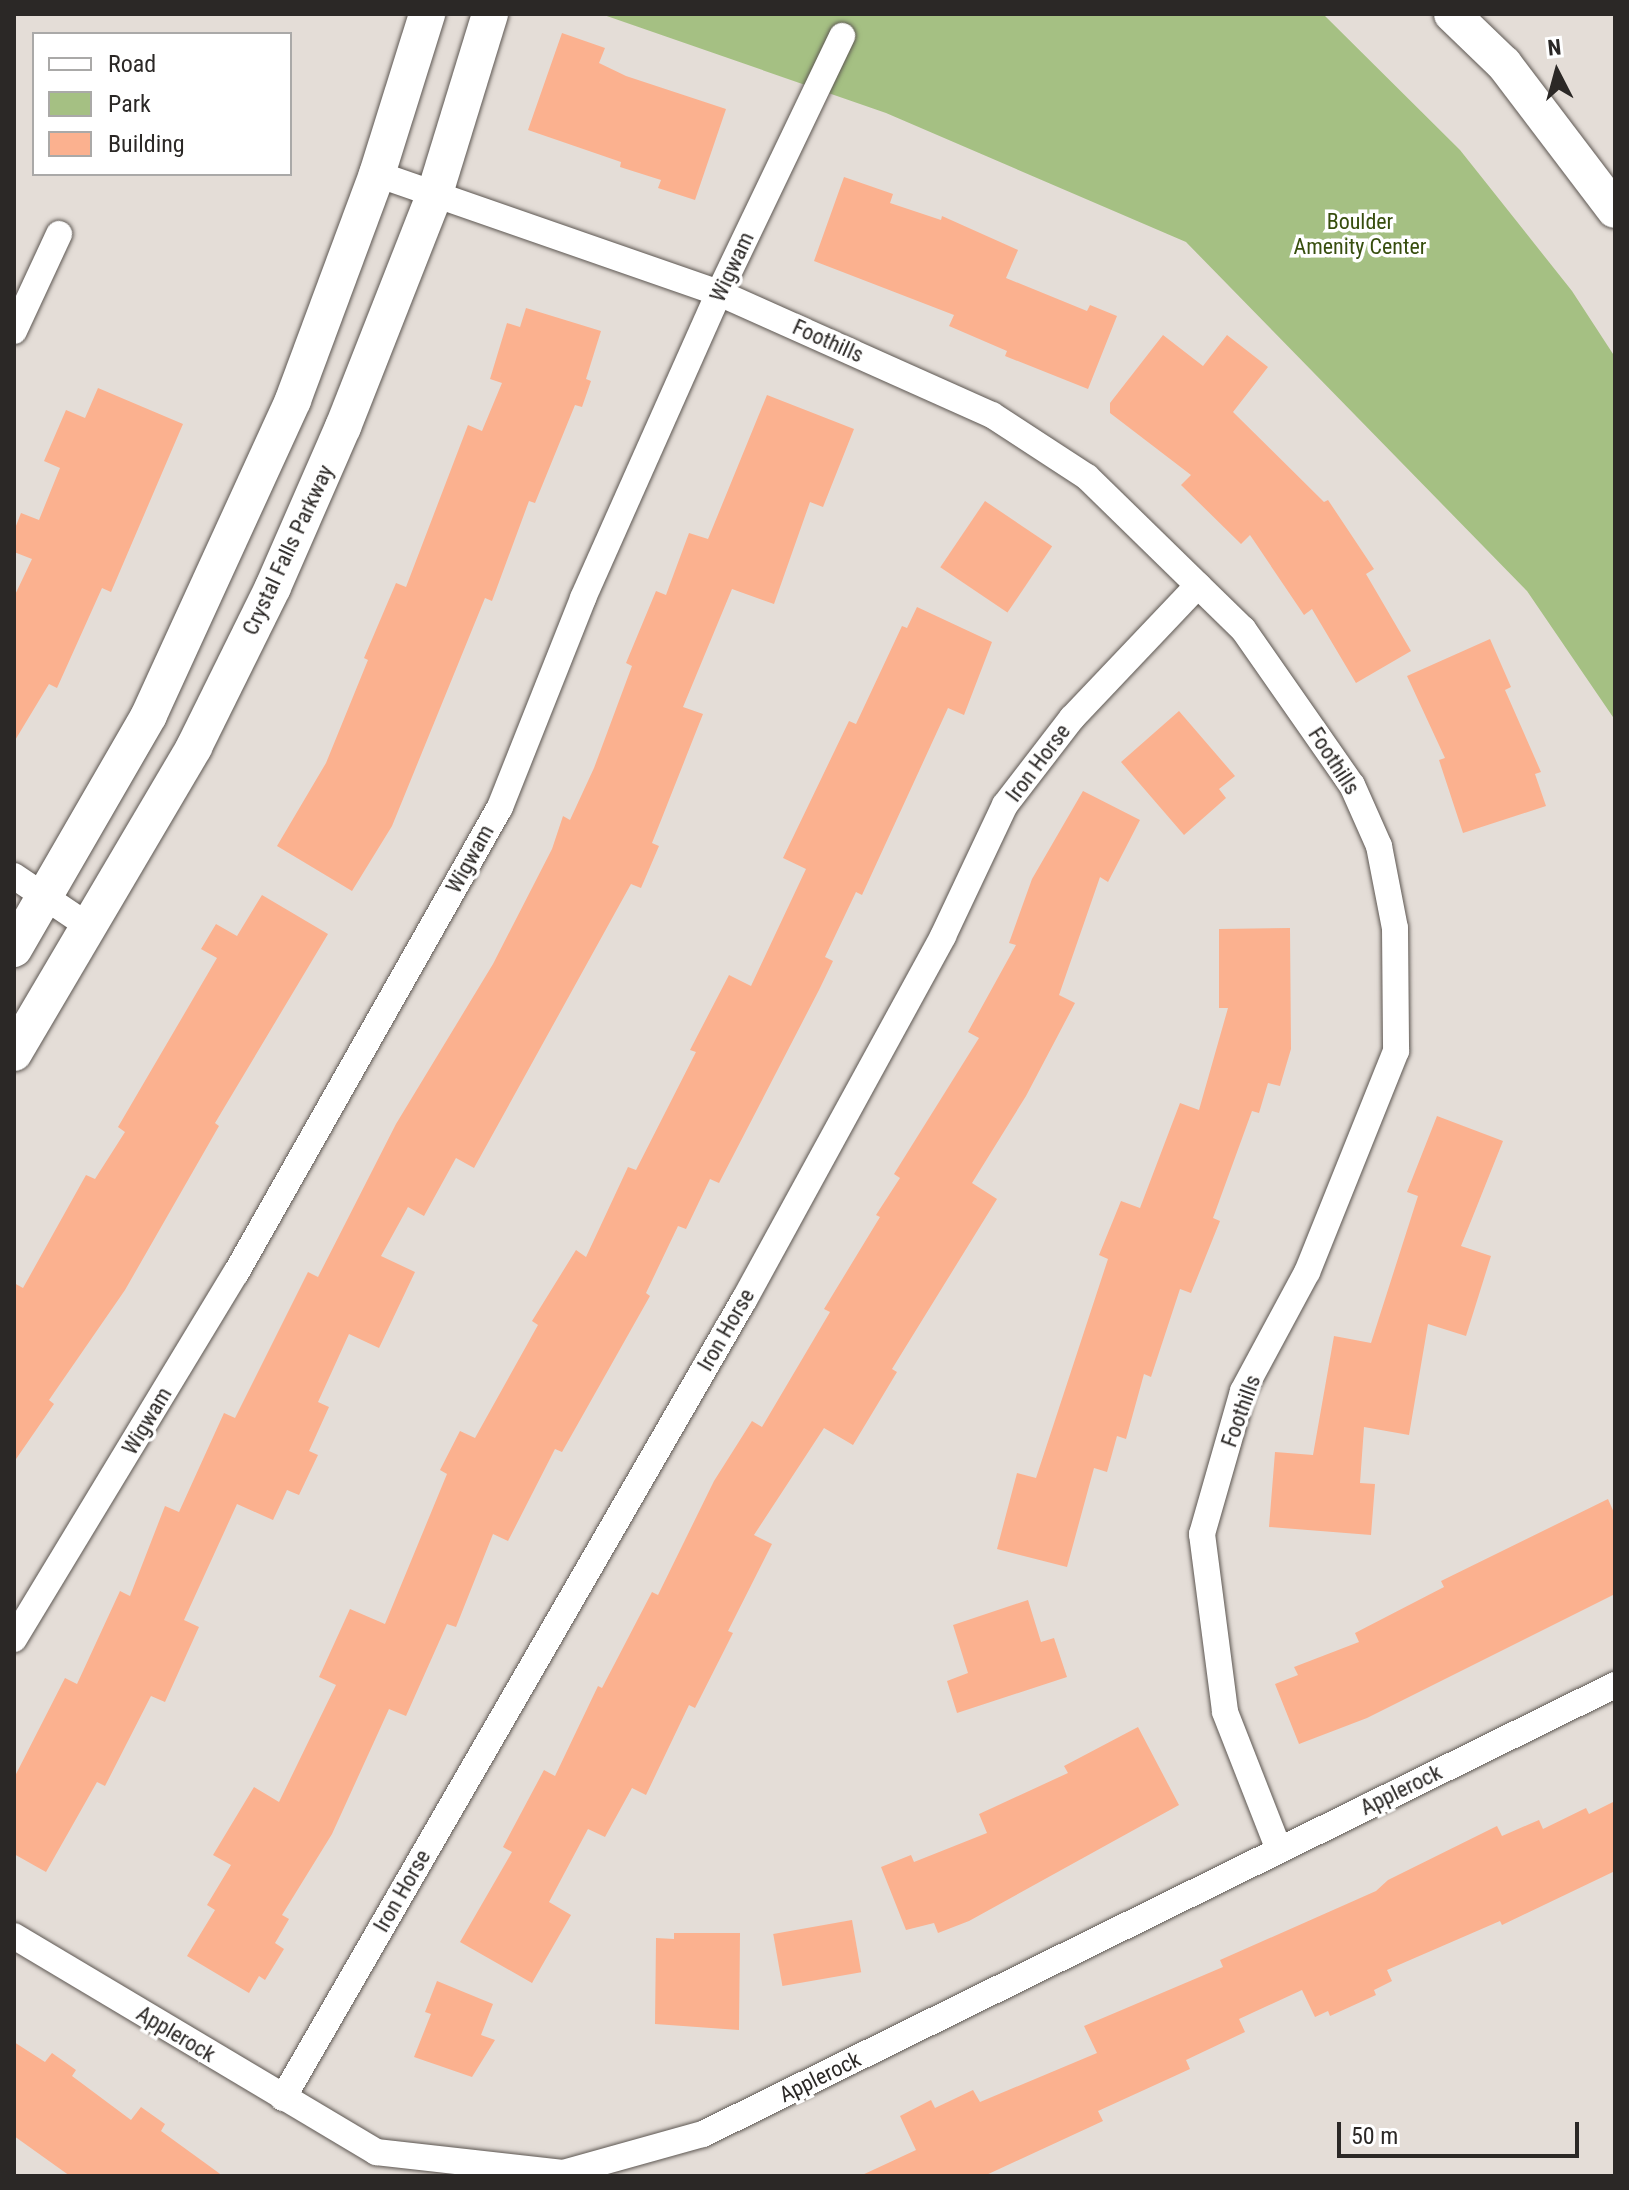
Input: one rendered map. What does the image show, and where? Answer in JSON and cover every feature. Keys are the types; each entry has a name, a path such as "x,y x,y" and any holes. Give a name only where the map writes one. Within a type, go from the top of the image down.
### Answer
{"main road":[{"path":"14,949 149,715 293,400 377,174 427,14"},
{"name":"Crystal Falls Parkway","path":"14,1053 91,928 194,747 273,587 343,427 435,193 490,14"},
{"path":"1452,14 1504,64 1615,210"}],"street":[{"name":"Wigwam","path":"14,1639 236,1273 500,807 583,598 719,293 842,36"},
{"name":"Foothills","path":"377,174 719,293 992,415 1087,477 1243,629 1352,785 1379,846 1395,928 1396,1051 1307,1272 1243,1391 1202,1534 1225,1712 1279,1850"},
{"path":"14,331 59,234"},
{"name":"Iron Horse","path":"283,2098 744,1300 943,936 1005,805 1072,718 1198,585"},
{"path":"14,876 91,928"},
{"name":"Applerock","path":"14,1936 376,2152 563,2173 633,2157 703,2134 1615,1685"}],"green space":[{"name":"Boulder Amenity Center","path":"601,14 1323,14 1460,150 1572,291 1615,357 1615,720 1527,591 1186,242 886,113"}],"building":[{"path":"562,33 605,48 599,63 626,76 726,109 695,200 658,188 661,180 620,167 621,162 528,130"},
{"path":"844,177 893,194 890,203 941,220 942,216 1018,250 1006,278 1087,311 1090,305 1117,316 1088,389 1005,356 1007,351 949,326 954,315 814,261"},
{"path":"526,308 601,331 586,379 591,381 582,407 575,405 535,503 529,501 492,601 485,598 392,826 352,891 277,846 326,763 368,660 364,658 396,583 406,587 468,425 482,431 502,383 490,379 507,323 520,327"},
{"path":"1163,335 1203,366 1227,335 1268,367 1233,412 1324,502 1328,500 1374,569 1366,574 1411,651 1356,683 1312,609 1304,615 1250,535 1241,544 1181,485 1191,475 1110,413 1110,403"},
{"path":"98,388 183,424 111,592 102,588 57,688 49,684 14,742 14,597 32,559 14,552 14,531 21,513 39,520 60,468 44,461 66,410 85,418"},
{"path":"767,395 854,429 823,507 810,502 774,604 732,589 683,707 703,714 652,843 659,846 641,888 631,884 474,1168 456,1158 424,1216 408,1207 381,1256 415,1272 379,1348 349,1334 318,1402 329,1407 309,1451 318,1455 299,1495 287,1490 273,1520 237,1504 184,1620 199,1627 165,1702 151,1696 105,1786 97,1782 46,1872 14,1854 14,1778 65,1678 77,1684 120,1591 130,1596 165,1506 179,1512 224,1413 235,1418 308,1272 318,1277 396,1124 493,964 552,849 563,816 570,820 594,768 632,666 626,663 656,591 666,595 689,533 708,539"},
{"path":"985,501 1052,546 1007,613 940,567"},
{"path":"917,607 992,642 964,715 948,708 862,895 856,892 825,957 833,961 719,1183 710,1179 686,1229 678,1226 646,1293 650,1296 562,1452 555,1449 508,1541 493,1534 456,1627 447,1624 406,1716 389,1709 332,1834 282,1915 289,1919 275,1943 284,1949 265,1980 259,1976 249,1993 187,1956 215,1910 207,1905 231,1865 213,1855 254,1787 279,1802 336,1685 319,1677 350,1609 385,1624 447,1474 440,1470 460,1431 475,1438 538,1325 532,1321 576,1250 586,1257 628,1167 636,1170 696,1052 690,1050 729,975 751,986 806,869 783,858 849,721 856,724 902,626 907,628"},
{"path":"1490,639 1511,687 1505,690 1541,772 1535,774 1546,806 1463,833 1439,760 1445,758 1407,676"},
{"path":"1179,711 1235,776 1219,789 1226,798 1184,835 1121,762"},
{"path":"1083,791 1140,820 1108,882 1100,877 1059,995 1075,1003 1026,1096 972,1183 997,1199 892,1369 897,1372 853,1445 824,1428 754,1535 772,1544 728,1631 733,1633 695,1708 689,1705 646,1795 632,1788 605,1837 588,1829 549,1902 571,1915 532,1983 460,1942 512,1852 503,1847 544,1770 555,1776 598,1686 602,1688 652,1592 658,1595 714,1481 752,1421 762,1427 830,1312 824,1309 900,1178 894,1174 979,1038 968,1032 1016,945 1009,943 1032,879"},
{"path":"262,895 328,934 215,1123 219,1126 125,1290 49,1400 54,1404 14,1462 14,1283 23,1288 86,1175 95,1179 125,1132 118,1127 217,958 201,949 216,924 237,936"},
{"path":"1290,928 1291,1049 1280,1086 1268,1083 1259,1113 1252,1111 1213,1218 1220,1221 1191,1293 1180,1289 1151,1377 1144,1374 1126,1439 1117,1436 1107,1472 1094,1468 1067,1567 997,1549 1017,1473 1036,1478 1108,1259 1099,1255 1121,1201 1140,1208 1180,1103 1199,1110 1228,1008 1219,1008 1219,929"},
{"path":"1437,1116 1503,1141 1461,1246 1491,1256 1466,1336 1428,1324 1409,1435 1364,1427 1360,1483 1375,1484 1371,1535 1269,1527 1275,1452 1313,1455 1334,1336 1371,1343 1418,1196 1407,1192"},
{"path":"1608,1499 1615,1515 1615,1594 1367,1718 1299,1744 1275,1684 1298,1675 1294,1667 1359,1642 1355,1633 1444,1587 1441,1581"},
{"path":"1028,1600 1041,1642 1054,1638 1067,1677 957,1713 947,1681 968,1673 953,1625"},
{"path":"1138,1727 1179,1805 969,1921 938,1933 934,1923 906,1930 881,1867 911,1855 914,1862 987,1833 979,1814 1068,1773 1064,1766"},
{"path":"1615,1801 1615,1871 1502,1925 1500,1921 1387,1970 1392,1981 1374,1990 1376,1995 1330,2016 1328,2011 1315,2017 1302,1990 1239,2019 1245,2032 1186,2060 1190,2069 1098,2111 1103,2121 984,2176 860,2176 916,2150 900,2116 931,2100 935,2108 973,2090 980,2102 1097,2053 1084,2026 1223,1967 1220,1960 1376,1891 1388,1880 1497,1826 1502,1836 1539,1820 1543,1829 1586,1808 1589,1814"},
{"path":"852,1920 861,1972 782,1986 773,1934"},
{"path":"674,1933 740,1933 739,2030 655,2024 656,1938 674,1939"},
{"path":"437,1981 493,2004 481,2035 495,2040 472,2077 414,2057 431,2014 425,2012"},
{"path":"14,2042 45,2062 52,2053 76,2070 72,2076 131,2120 141,2107 165,2124 161,2131 223,2176 70,2176 14,2136"}]}
